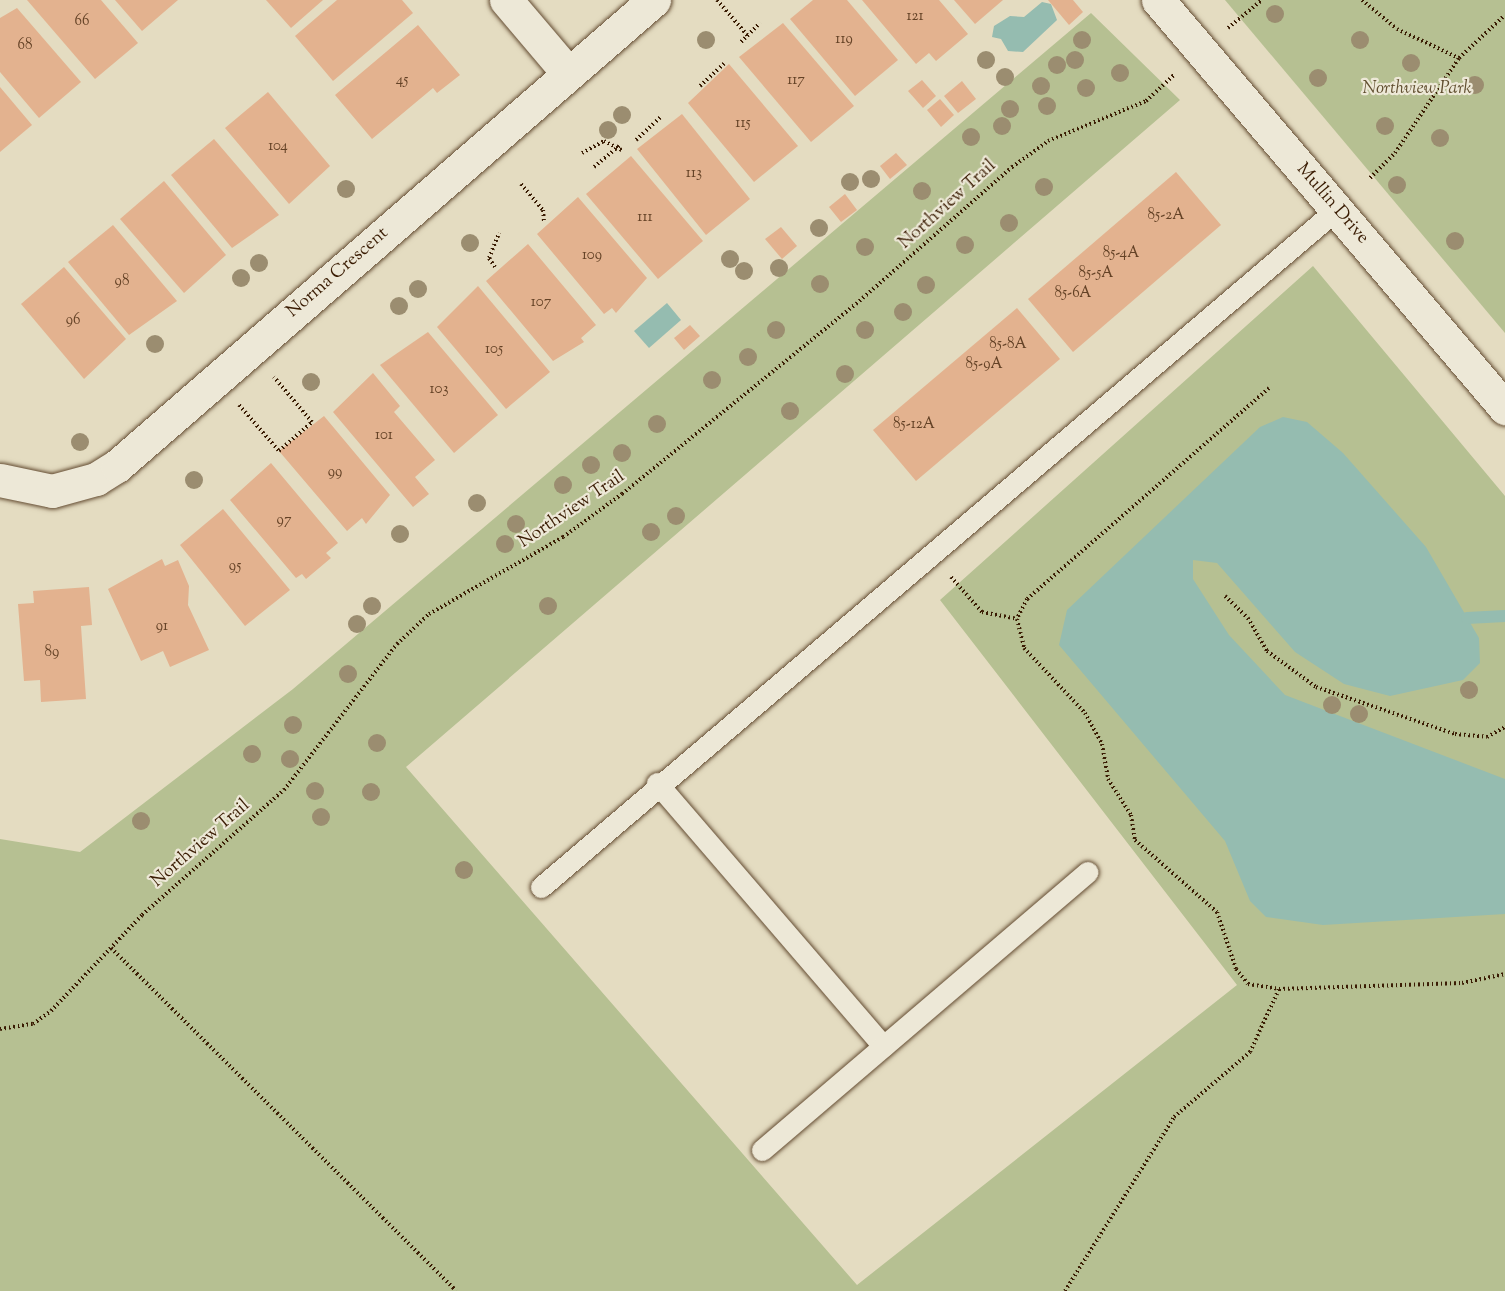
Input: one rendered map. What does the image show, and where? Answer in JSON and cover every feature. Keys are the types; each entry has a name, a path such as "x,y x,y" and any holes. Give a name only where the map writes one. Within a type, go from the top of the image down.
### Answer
{"street":[{"path":"506,0 567,72"},
{"name":"Norma Crescent","path":"0,480 52,491 96,479 217,379 567,72 654,0"},
{"name":"Mullin Drive","path":"1158,0 1505,408"}],"lane":[{"path":"541,886 657,783 1337,209"},
{"path":"657,783 883,1046"},
{"path":"762,1150 1087,872"}],"path":[{"path":"717,0 747,36"},
{"name":"Northview Trail","path":"0,1029 12,1031 51,1011 111,948 284,790 397,644 429,614 563,537 622,494 856,304 1012,167 1048,141 1146,101 1262,0"},
{"path":"1362,0 1397,29 1459,58"},
{"path":"1370,178 1395,153 1459,58 1505,15"},
{"path":"741,42 760,23"},
{"path":"700,86 724,64"},
{"path":"636,140 661,117"},
{"path":"582,153 604,141 619,146 624,151"},
{"path":"594,168 619,146"},
{"path":"521,184 543,210 544,222"},
{"path":"495,267 489,258 499,233"},
{"path":"217,379 279,451 312,422 250,350"},
{"path":"1269,388 1027,599 1017,619 1024,648 1085,713 1102,744 1108,779 1131,815 1135,840 1217,912 1236,969 1248,984 1279,989 1462,983 1505,974"},
{"path":"930,552 982,612 1017,619"},
{"path":"1225,597 1248,618 1267,651 1316,687 1455,734 1487,737 1505,727"},
{"path":"111,948 456,1291"},
{"path":"1065,1291 1174,1118 1250,1052 1279,989"}],"green space":[{"name":"Northview Park","path":"1225,0 1505,0 1505,333"},
{"path":"1091,13 1180,100 406,767 857,1285 1237,985 940,600 1313,266 1505,496 1505,1291 0,1291 0,839 80,852 293,689"}],"water":[{"path":"1042,2 1051,4 1057,20 1023,52 1008,51 1001,39 992,37 994,26 1010,16 1024,17"},
{"path":"667,303 681,320 649,348 634,331"},
{"path":"1283,417 1307,422 1343,453 1426,547 1479,638 1480,663 1463,680 1390,696 1344,684 1295,652 1217,563 1193,560 1193,579 1229,635 1285,695 1505,779 1505,914 1323,925 1266,917 1250,901 1225,841 1059,645 1067,610 1260,427"}],"building":[{"path":"27,0 101,0 138,43 95,79"},
{"path":"115,0 178,0 142,31"},
{"path":"266,0 323,0 291,28"},
{"path":"337,0 402,0 413,13 333,81 295,36"},
{"path":"813,0 847,0 898,60 855,96 790,19"},
{"path":"862,0 939,0 968,34 936,61 929,53 916,64"},
{"path":"954,0 1003,0 975,24"},
{"path":"1048,0 1073,0 1083,12 1069,25"},
{"path":"17,8 81,82 39,118 0,72 0,18"},
{"path":"783,23 854,106 811,142 739,57"},
{"path":"418,25 460,75 437,93 433,88 372,139 335,95"},
{"path":"729,64 798,146 754,182 688,103"},
{"path":"922,80 936,96 923,108 908,91"},
{"path":"962,81 976,99 958,113 944,96"},
{"path":"0,87 32,125 0,152"},
{"path":"268,92 330,166 289,204 225,128"},
{"path":"940,99 954,115 941,127 927,110"},
{"path":"682,114 750,199 706,235 637,149"},
{"path":"214,139 279,215 232,248 171,175"},
{"path":"896,153 907,165 890,179 880,166"},
{"path":"631,156 703,241 658,279 586,194"},
{"path":"1176,172 1221,225 1073,352 1028,299"},
{"path":"164,181 226,255 184,293 120,219"},
{"path":"845,194 857,210 841,222 829,207"},
{"path":"578,197 647,278 616,313 612,308 604,314 537,234"},
{"path":"113,225 177,301 129,335 68,262"},
{"path":"781,227 797,246 782,259 765,239"},
{"path":"528,244 596,325 581,338 584,342 553,361 486,281"},
{"path":"64,267 126,339 84,379 21,304"},
{"path":"478,286 550,372 506,409 437,327"},
{"path":"1017,308 1060,359 916,481 873,430"},
{"path":"690,325 700,336 684,350 674,338"},
{"path":"428,332 498,415 454,453 380,365"},
{"path":"373,373 400,406 394,412 435,460 415,477 429,494 413,507 333,412"},
{"path":"324,416 390,495 366,524 362,518 347,531 279,451"},
{"path":"271,463 338,543 326,553 331,558 306,579 302,574 296,578 230,500"},
{"path":"223,509 290,590 245,626 180,545"},
{"path":"162,559 165,566 178,560 189,586 188,605 209,650 170,667 163,651 141,661 108,589"},
{"path":"89,587 92,625 81,626 86,699 41,702 40,680 24,681 18,604 34,603 33,591"}],"waterway":[{"path":"1467,618 1505,616"}]}
